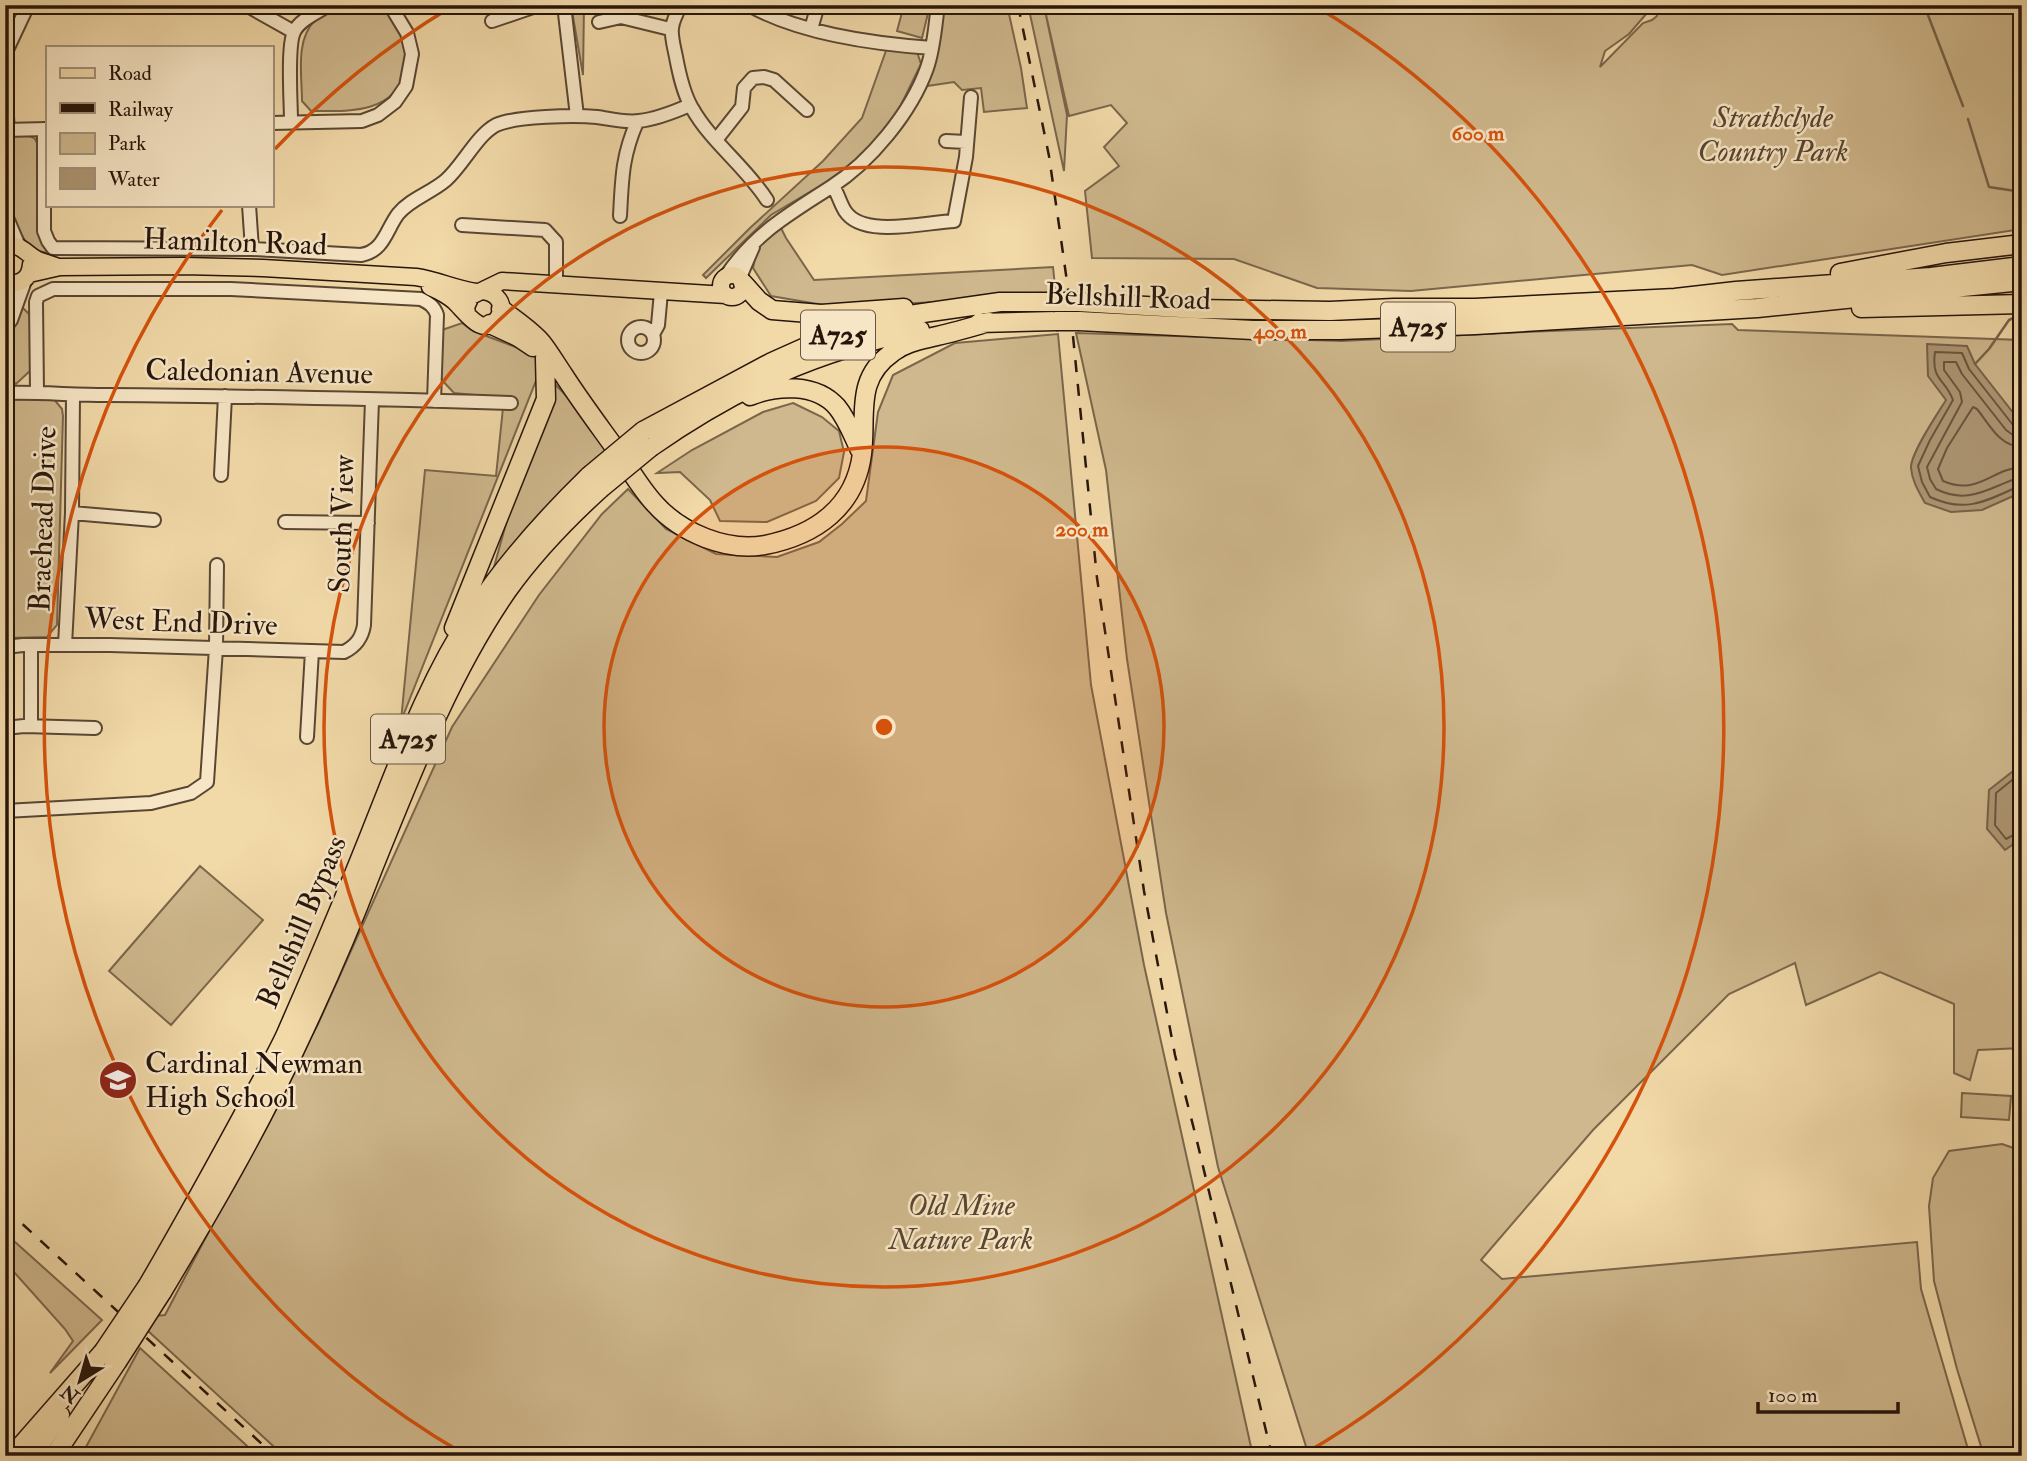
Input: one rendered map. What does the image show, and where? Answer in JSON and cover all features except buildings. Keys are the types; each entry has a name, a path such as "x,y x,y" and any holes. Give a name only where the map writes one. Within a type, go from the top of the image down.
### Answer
{"highway":[{"name":"A725","path":"1737,291 1945,253 2022,244"},
{"name":"A725","path":"1737,291 1931,277 2022,266"},
{"path":"733,279 772,310 811,314 1000,302"},
{"name":"A725","path":"1757,308 2022,282"},
{"name":"Bellshill Road","path":"647,439 772,362 819,341 916,314 1000,302 1330,311 1475,308 1675,298 1737,291"},
{"name":"A725","path":"1757,308 1851,309 2022,304"},
{"path":"501,305 541,342 654,504 685,528 726,544 758,546 785,541 826,520 855,484 862,453 862,410 866,389 877,366 890,353 906,343 989,322"},
{"name":"Bellshill Road","path":"647,439 686,423 761,381 825,354 883,337 937,326 989,322 1079,321 1253,330 1340,330 1475,326 1757,308"},
{"path":"490,324 518,337 562,373"},
{"path":"427,696 546,399 545,358"},
{"path":"686,423 762,391 807,389 824,396 835,405 862,453"},
{"name":"Bellshill Bypass","path":"155,1289 213,1171 284,1037 427,696 471,615 541,525 647,439"},
{"name":"Bellshill Bypass","path":"54,1456 155,1289 223,1191 298,1043 441,706 458,672 509,589 568,519 594,482"},
{"path":"12,1456 111,1360"},
{"path":"66,1456 111,1360"},
{"name":"Bellshill Bypass","path":"32,1456 111,1360"}],"main road":[{"name":"Hamilton Road","path":"15,247 40,261 60,267"},
{"path":"15,247 32,268 28,276"},
{"name":"Hamilton Road","path":"5,283 14,284 28,276 60,267 184,266 409,277 433,280 465,291 479,291 502,281 733,297 740,294 733,279"},
{"name":"Hamilton Road","path":"409,277 443,293 467,313"},
{"path":"701,294 733,279"},
{"path":"501,305 493,293 479,291 468,301 467,313 479,325 490,324 498,318 510,288 520,283"}],"street":[{"path":"5,54 28,5"},
{"path":"246,5 294,32"},
{"path":"291,121 291,47 294,32 303,22 329,5"},
{"path":"273,123 362,121 378,115 395,102 406,86 412,54 407,33 390,5"},
{"path":"492,21 539,5"},
{"path":"564,5 577,116"},
{"path":"681,5 670,29 679,74 690,105 716,140 754,180 767,200"},
{"path":"749,5 773,17 811,29 888,45 932,48"},
{"path":"811,29 818,5"},
{"path":"733,279 763,232 832,186 866,158 896,124 926,70 938,5"},
{"path":"600,22 621,17 670,29"},
{"path":"716,140 742,107 744,88 754,78 774,80 807,110"},
{"path":"5,90 6,130 46,129 44,231 53,248 252,249 368,254 385,238 397,215 407,205 447,179 495,126 507,122 577,116 637,122 663,116 690,105"},
{"path":"832,186 845,212 868,226 892,227 954,221 966,157 971,97"},
{"path":"620,216 622,170 629,140 637,122"},
{"path":"946,141 966,142"},
{"path":"249,206 252,249"},
{"path":"7,218 15,247"},
{"path":"462,225 545,230 556,242 556,285"},
{"path":"6,326 28,276"},
{"path":"5,283 16,304"},
{"path":"37,392 38,296 53,289 232,289 421,299 431,304 436,315 434,401"},
{"path":"653,334 658,325 661,292"},
{"name":"Caledonian Avenue","path":"5,393 511,404"},
{"name":"Braehead Drive","path":"65,645 72,513 73,395"},
{"path":"222,475 225,396"},
{"name":"South View","path":"353,647 362,635 364,625 372,400"},
{"path":"72,513 154,520"},
{"path":"285,522 368,523"},
{"path":"5,811 151,803 191,793 207,782 216,648 217,565"},
{"path":"31,645 31,726"},
{"name":"West End Drive","path":"5,647 65,645 344,652 353,647"},
{"path":"307,737 312,652"},
{"path":"5,728 95,728"}],"green space":[{"path":"338,5 386,5 405,40 408,55 405,72 399,86 390,96 367,108 311,111 302,101 302,48 315,20"},
{"path":"571,5 584,5 583,75"},
{"path":"904,5 930,5 922,38 897,31"},
{"path":"939,5 1007,5 1027,108 984,112 981,88 962,90 954,82 927,86"},
{"name":"Strathclyde Country Park","path":"1028,5 1643,5 1647,13 1629,34 1605,51 1600,67 1643,23 1657,16 1654,5 2022,5 2022,229 1722,275 1692,265 1411,291 1317,288 1234,259 1092,258 1085,191 1119,166 1104,147 1127,123 1111,105 1069,116 1044,6 1067,115 1064,171"},
{"path":"888,45 916,49 921,64 897,113 862,156 825,183 771,215 706,278 703,275 823,161 862,118"},
{"path":"28,135 35,139 38,145 42,241 49,253 31,247 5,203 5,137"},
{"path":"779,224 814,280 1053,267 1056,296 835,307 771,296 753,268 758,243"},
{"path":"22,307 32,317 32,369 16,384 5,376 5,310"},
{"path":"462,323 473,331 545,358 401,721 425,470 496,476 504,398 454,393 440,378 442,330"},
{"path":"1732,324 1738,330 2022,340 2022,1048 1978,1050 1970,1080 1954,1073 1954,1004 1880,972 1806,1005 1795,963 1729,994 1593,1130 1481,1260 1502,1279 1917,1242 1921,1289 1970,1456 1309,1456 1218,1167 1166,913 1127,659 1106,470 1076,333 1342,341"},
{"name":"Old Mine Nature Park","path":"1058,334 1091,685 1144,965 1253,1456 284,1456 147,1330 155,1316 165,1315 318,1024 452,727 539,595 602,514 628,489 666,529 716,554 777,557 819,542 866,501 878,412 893,375 955,343"},
{"path":"547,376 616,447 494,567"},
{"path":"53,398 62,409 63,416 57,625 47,637 9,638 5,635 5,400"},
{"path":"793,403 822,417 839,431 844,452 839,478 816,501 767,522 720,521 710,500 680,472 657,473 692,450 763,412"},
{"path":"200,866 263,920 171,1025 109,971"},
{"path":"1962,1093 2011,1096 2009,1120 1961,1117"},
{"path":"2002,1144 2022,1151 2022,1456 1984,1456 1934,1281 1929,1206 1933,1178 1949,1151"},
{"path":"5,1233 102,1320 50,1373 73,1341 5,1262"},
{"path":"140,1348 258,1456 81,1456"}],"water":[{"path":"1927,344 1967,346 1975,364 2022,424 2020,493 1982,510 1951,512 1925,503 1913,477 1912,462 1946,400 1928,376"},
{"path":"2022,764 2022,838 2005,850 1987,829 1989,790"}],"waterway":[{"path":"1926,10 1963,106"},
{"path":"1968,119 1989,187 2022,192"},
{"path":"1975,364 2009,320 2022,314"}],"railway":[{"path":"1018,5 1049,156 1060,232 1069,296 1097,578 1144,891 1175,1055 1272,1456"},
{"path":"5,1208 275,1456"}],"place":[{"name":"Cardinal Newman High School","path":"118,1080"}]}
